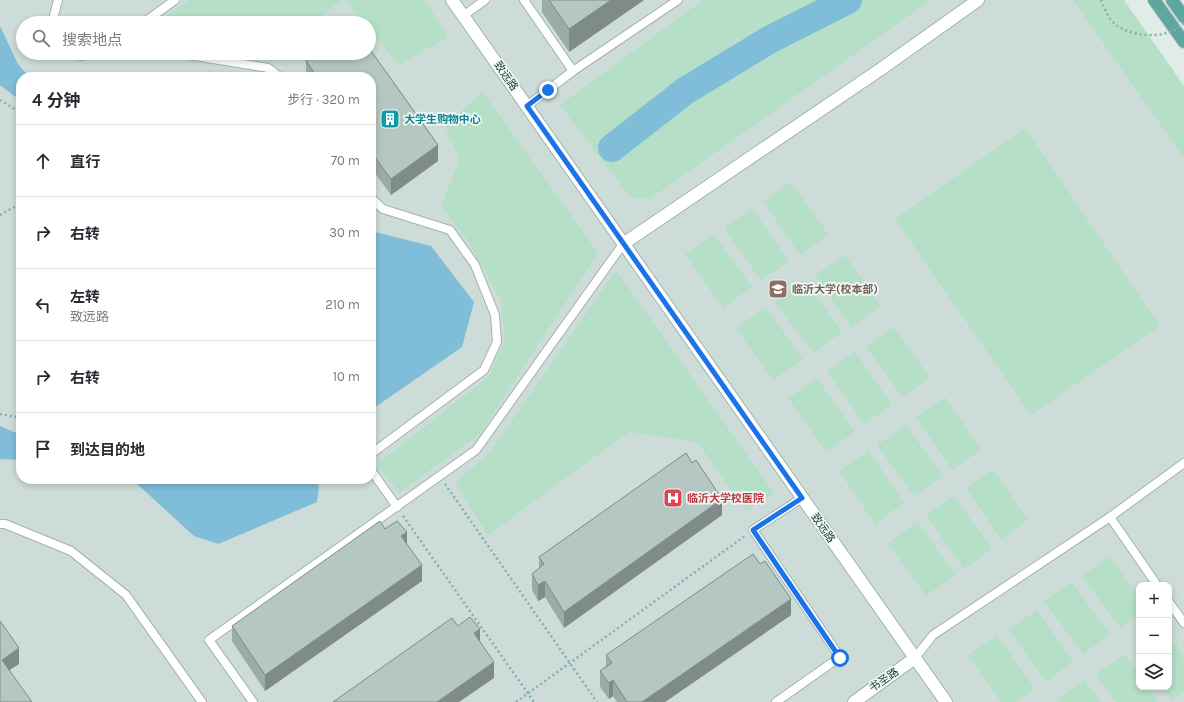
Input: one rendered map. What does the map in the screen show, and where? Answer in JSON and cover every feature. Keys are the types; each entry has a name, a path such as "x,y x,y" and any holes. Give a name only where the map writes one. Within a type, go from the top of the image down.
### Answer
{"main road":[{"path":"1154,0 1184,42"},
{"path":"1172,0 1184,17"}],"street":[{"name":"致远路","path":"452,0 946,702"},
{"path":"623,244 881,69 978,0"},
{"name":"书圣路","path":"854,702 915,658"}],"lane":[{"path":"54,16 58,0"},
{"path":"153,16 175,0"},
{"path":"463,16 485,0"},
{"path":"524,0 573,71"},
{"path":"527,106 573,71 678,0"},
{"path":"219,60 268,68 273,72"},
{"path":"376,202 383,208 450,230 475,266 495,315 497,342 484,370 376,450"},
{"path":"253,702 209,640 476,450 623,244"},
{"path":"915,658 933,636 1110,517 1184,463"},
{"path":"376,477 397,507"},
{"path":"776,702 840,658 753,530 802,498"},
{"path":"1110,517 1155,582"},
{"path":"0,524 5,524 71,551 126,595 202,702"},
{"path":"1172,606 1184,624"}],"path":[{"path":"1101,0 1105,10 1115,24 1133,33 1144,36 1160,34 1181,26 1184,23"},
{"path":"0,100 16,110"},
{"path":"0,215 16,206"},
{"path":"0,414 16,417"},
{"path":"440,476 597,702"},
{"path":"397,507 534,702"},
{"path":"516,702 753,530"}],"shaded area":[{"name":"临沂大学(校本部)","path":"0,0 1113,0 1184,100 1184,702 0,702"}],"green space":[{"path":"189,0 342,0 321,16 167,16"},
{"path":"345,0 425,0 448,37 399,65 376,37 376,16 358,16"},
{"path":"703,0 931,0 650,199 630,197 560,105"},
{"path":"1073,0 1124,0 1184,86 1184,158"},
{"path":"482,91 598,253 480,434 399,493 377,464 489,376 505,340 501,301 468,241 441,206 460,160 445,127"},
{"path":"1025,128 1160,326 1031,415 895,219"},
{"path":"791,182 829,235 800,255 763,201"},
{"path":"752,208 789,261 761,281 724,228"},
{"path":"714,234 752,287 723,308 685,254"},
{"path":"845,255 881,306 851,327 815,275"},
{"path":"616,270 774,493 746,511 697,442 629,432 488,535 455,483 490,452"},
{"path":"805,280 842,332 813,353 775,302"},
{"path":"766,307 803,359 773,380 736,328"},
{"path":"894,327 930,378 902,397 866,346"},
{"path":"855,352 892,405 864,424 827,371"},
{"path":"817,378 855,432 826,452 788,398"},
{"path":"945,397 981,450 952,470 916,417"},
{"path":"906,425 943,476 914,496 877,445"},
{"path":"869,451 904,503 875,524 839,471"},
{"path":"993,469 1028,520 1001,539 966,488"},
{"path":"954,496 992,549 964,569 926,515"},
{"path":"918,522 955,575 926,596 888,543"},
{"path":"1110,556 1136,594 1136,616 1120,628 1082,576"},
{"path":"1072,582 1110,635 1083,654 1044,601"},
{"path":"1037,610 1073,662 1046,682 1009,629"},
{"path":"997,635 1035,689 1016,702 1001,702 968,655"},
{"path":"1172,640 1184,657 1184,691 1171,700 1164,690 1172,690"},
{"path":"1125,654 1136,670 1136,690 1150,690 1158,702 1116,702 1096,674"},
{"path":"1085,680 1101,702 1059,702 1057,700"}],"water":[{"path":"0,26 18,64 25,72 16,72 16,97 0,85"},
{"path":"376,232 431,246 474,302 462,347 376,407"},
{"path":"0,426 16,433 16,460 0,459"},
{"path":"137,484 318,484 319,487 317,502 218,544 194,536"}],"building":[{"path":"549,0 611,0 569,29"},
{"name":"大学生购物中心","path":"376,58 438,145 391,179 376,159 376,72 314,72 306,61 376,60"},
{"path":"686,453 692,463 696,460 722,499 564,612 545,581 538,585 532,574 544,564 539,557"},
{"path":"380,521 385,529 397,521 407,532 401,536 422,565 265,675 232,626"},
{"path":"753,554 760,564 765,561 791,599 642,702 627,702 613,680 609,683 600,671 612,663 606,655"},
{"path":"470,617 480,629 474,633 494,662 437,702 333,702 452,618 458,626"},
{"path":"0,621 19,648 2,660 32,702 0,702"}],"waterway":[{"path":"612,148 685,91 769,40 848,0"}],"place":[{"name":"大学生购物中心","path":"390,119"},
{"name":"临沂大学(校本部)","path":"778,289"},
{"name":"临沂大学校医院","path":"673,498"}],"route":[{"path":"548,90 527,106 802,498 753,530 840,658"}]}
